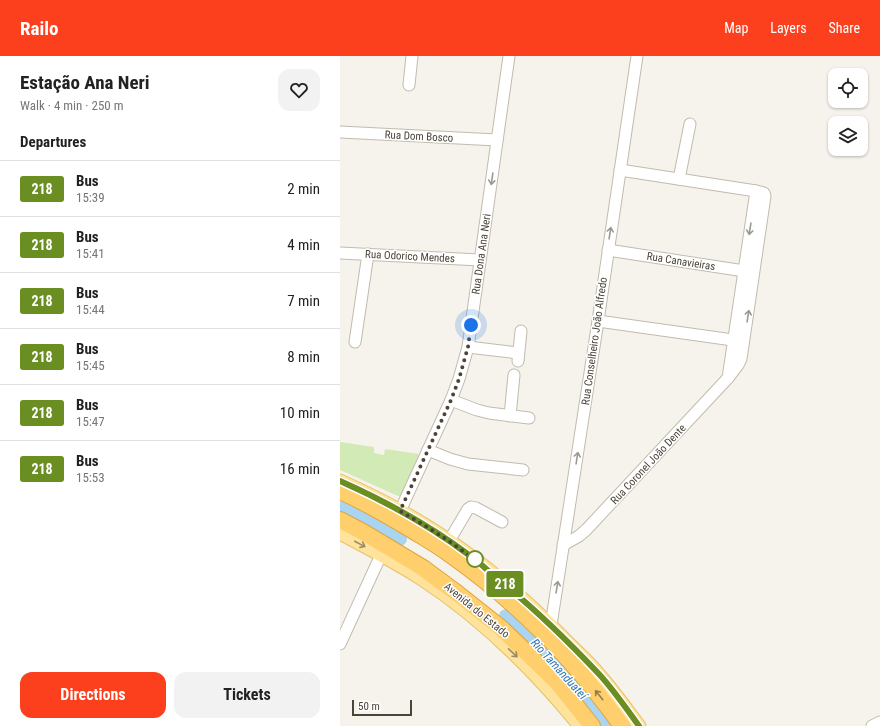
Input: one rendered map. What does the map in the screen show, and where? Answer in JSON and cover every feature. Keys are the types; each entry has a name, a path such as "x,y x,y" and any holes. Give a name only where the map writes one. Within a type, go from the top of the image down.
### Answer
{"highway":[{"path":"340,492 360,500 386,514 450,554 512,603 571,662 622,726"},
{"name":"Avenida do Estado","path":"340,520 423,568 501,628 557,682 592,726"}],"main road":[{"path":"340,481 390,505 422,523 469,555 511,589 551,625 599,674 639,726"},
{"name":"Avenida do Estado","path":"340,533 405,568 445,595 490,632 530,669 565,707 580,726"}],"street":[{"path":"409,85 412,56"},
{"name":"Rua Dona Ana Neri","path":"400,511 451,400 459,379 468,347 509,56"},
{"name":"Rua Conselheiro João Alfredo","path":"551,625 598,321 636,56"},
{"path":"680,179 690,124"},
{"name":"Rua Dom Bosco","path":"340,132 497,140"},
{"name":"Rua Coronel João Dente","path":"563,545 579,536 586,530 728,378 739,341 749,272 756,190 620,170"},
{"name":"Rua Canavieiras","path":"608,250 749,272"},
{"name":"Rua Odorico Mendes","path":"340,253 480,260"},
{"path":"356,342 368,254"},
{"path":"598,321 739,341"},
{"path":"468,347 518,357 520,331"},
{"path":"510,416 514,375"},
{"path":"451,400 489,413 529,418"},
{"path":"428,450 450,459 468,464 523,470"},
{"path":"449,541 468,509 471,507 476,508 502,522"},
{"path":"340,644 381,555"},
{"path":"872,726 880,722"}],"green space":[{"path":"340,442 374,447 374,453 384,455 385,449 419,454 401,496 340,470"}],"waterway":[{"name":"Rio Tamanduateí","path":"340,508 400,539"},
{"name":"Rio Tamanduateí","path":"506,616 554,661 607,726"}],"bus line":[{"name":"218","path":"340,481 390,505 422,523 469,555 511,589 551,625 599,674 639,726"}],"route":[{"path":"471,325 464,365 451,400 400,511 431,529 480,564 475,559"}]}
